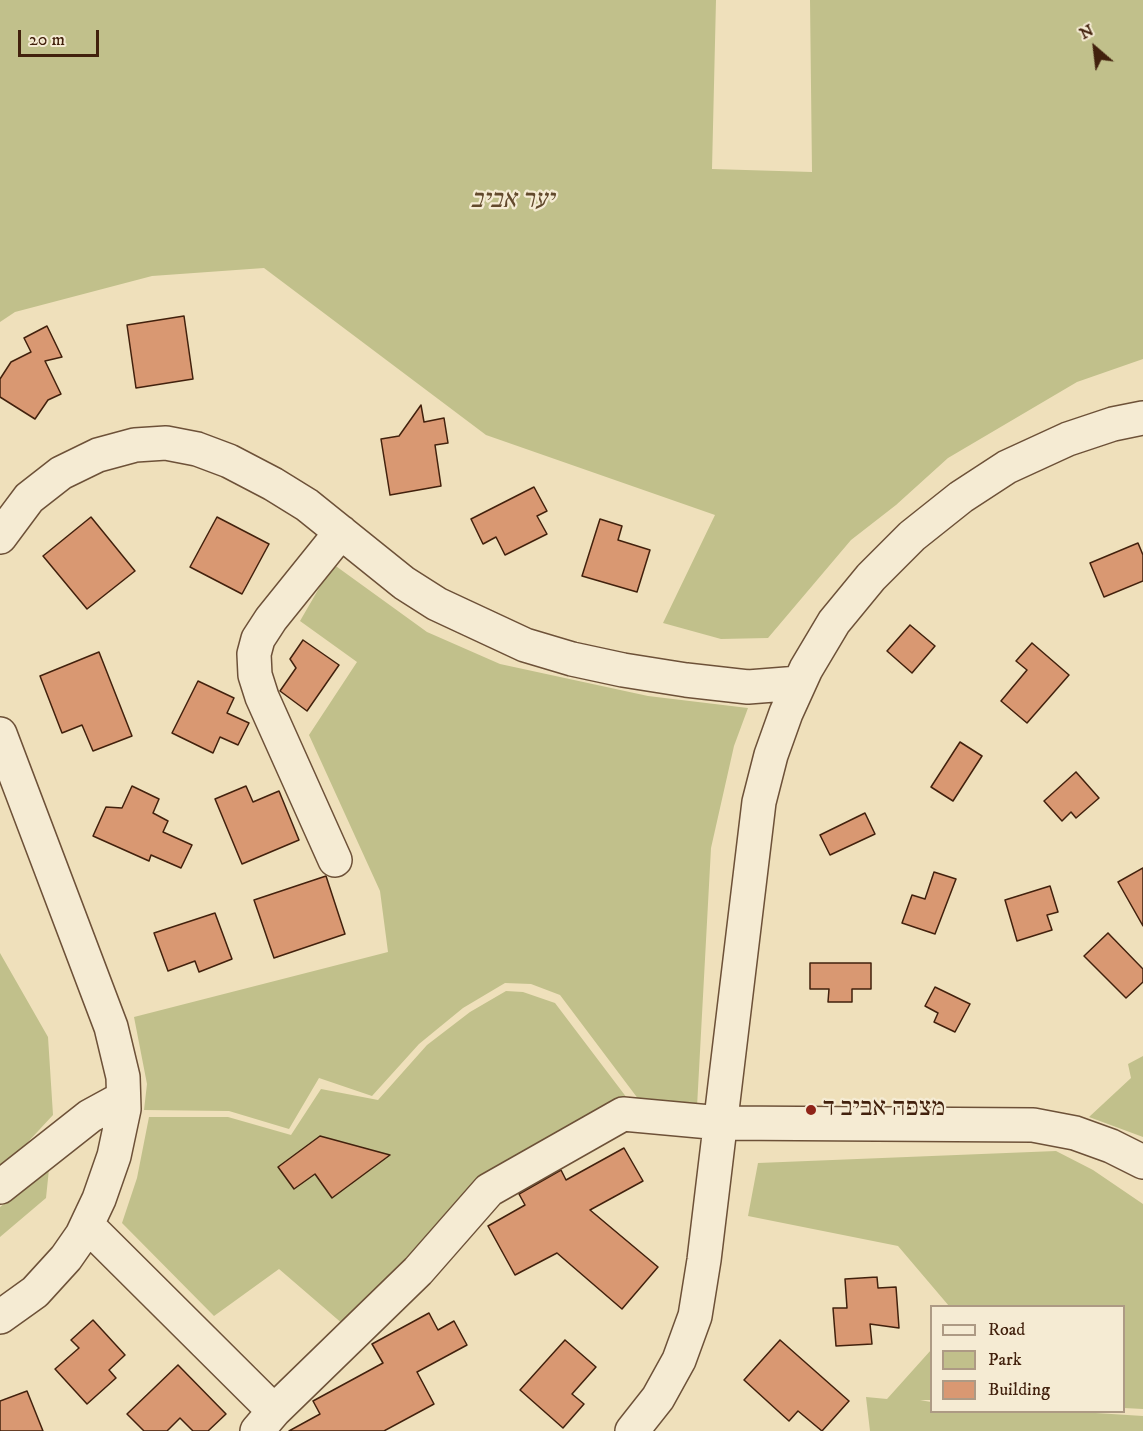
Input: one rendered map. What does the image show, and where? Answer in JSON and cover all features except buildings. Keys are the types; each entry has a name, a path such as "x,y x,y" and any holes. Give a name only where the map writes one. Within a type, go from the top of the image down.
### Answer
{"street":[{"path":"632,1431 658,1398 674,1369 695,1316 704,1260 759,802 771,755 799,683 834,622 871,577 912,536 961,497 1007,467 1068,439 1113,424 1143,418"},
{"path":"0,537 29,498 61,473 98,455 135,445 166,443 197,449 229,461 273,484 307,505 404,583 437,604 525,645 572,659 686,680 748,687 799,683"},
{"path":"334,860 262,697 255,675 254,654 258,639 271,619 341,532"},
{"path":"0,734 111,1027 123,1077 124,1109 114,1155 99,1199 87,1225 66,1258 36,1292 0,1317"},
{"path":"0,1187 90,1116 123,1098"},
{"path":"87,1225 266,1421 418,1271 489,1190 623,1114 721,1123 1033,1125 1076,1133 1111,1146 1143,1162"}],"green space":[{"name":"יער אביב","path":"0,0 716,0 712,169 812,172 810,0 1143,0 1143,359 1077,382 948,458 896,505 851,540 768,638 721,639 663,623 715,515 486,435 264,268 152,276 15,312 0,322"},
{"path":"333,564 427,632 500,664 648,696 748,708 734,746 711,848 697,1107 639,1100 560,995 531,984 505,983 463,1008 419,1044 372,1096 319,1078 289,1129 229,1111 144,1110 147,1084 134,1017 388,952 380,891 309,735 357,662 300,621"},
{"path":"0,953 48,1037 53,1115 0,1172"},
{"path":"506,991 523,992 555,1003 630,1102 520,1158 344,1325 279,1269 214,1316 122,1223 137,1178 149,1117 228,1117 291,1135 321,1089 378,1100 427,1045 470,1012"},
{"path":"1143,1056 1143,1137 1089,1117 1131,1078 1128,1064"},
{"path":"1056,1151 1093,1170 1143,1204 1143,1409 1125,1408 1125,1305 948,1305 898,1246 748,1216 758,1163"},
{"path":"49,1169 46,1198 0,1237 0,1207"},
{"path":"930,1351 930,1400 920,1400 930,1402 930,1413 1096,1413 1143,1416 1143,1431 870,1431 866,1397 887,1399"}],"place":[{"name":"מצפה אביב ד","path":"811,1110"}]}
